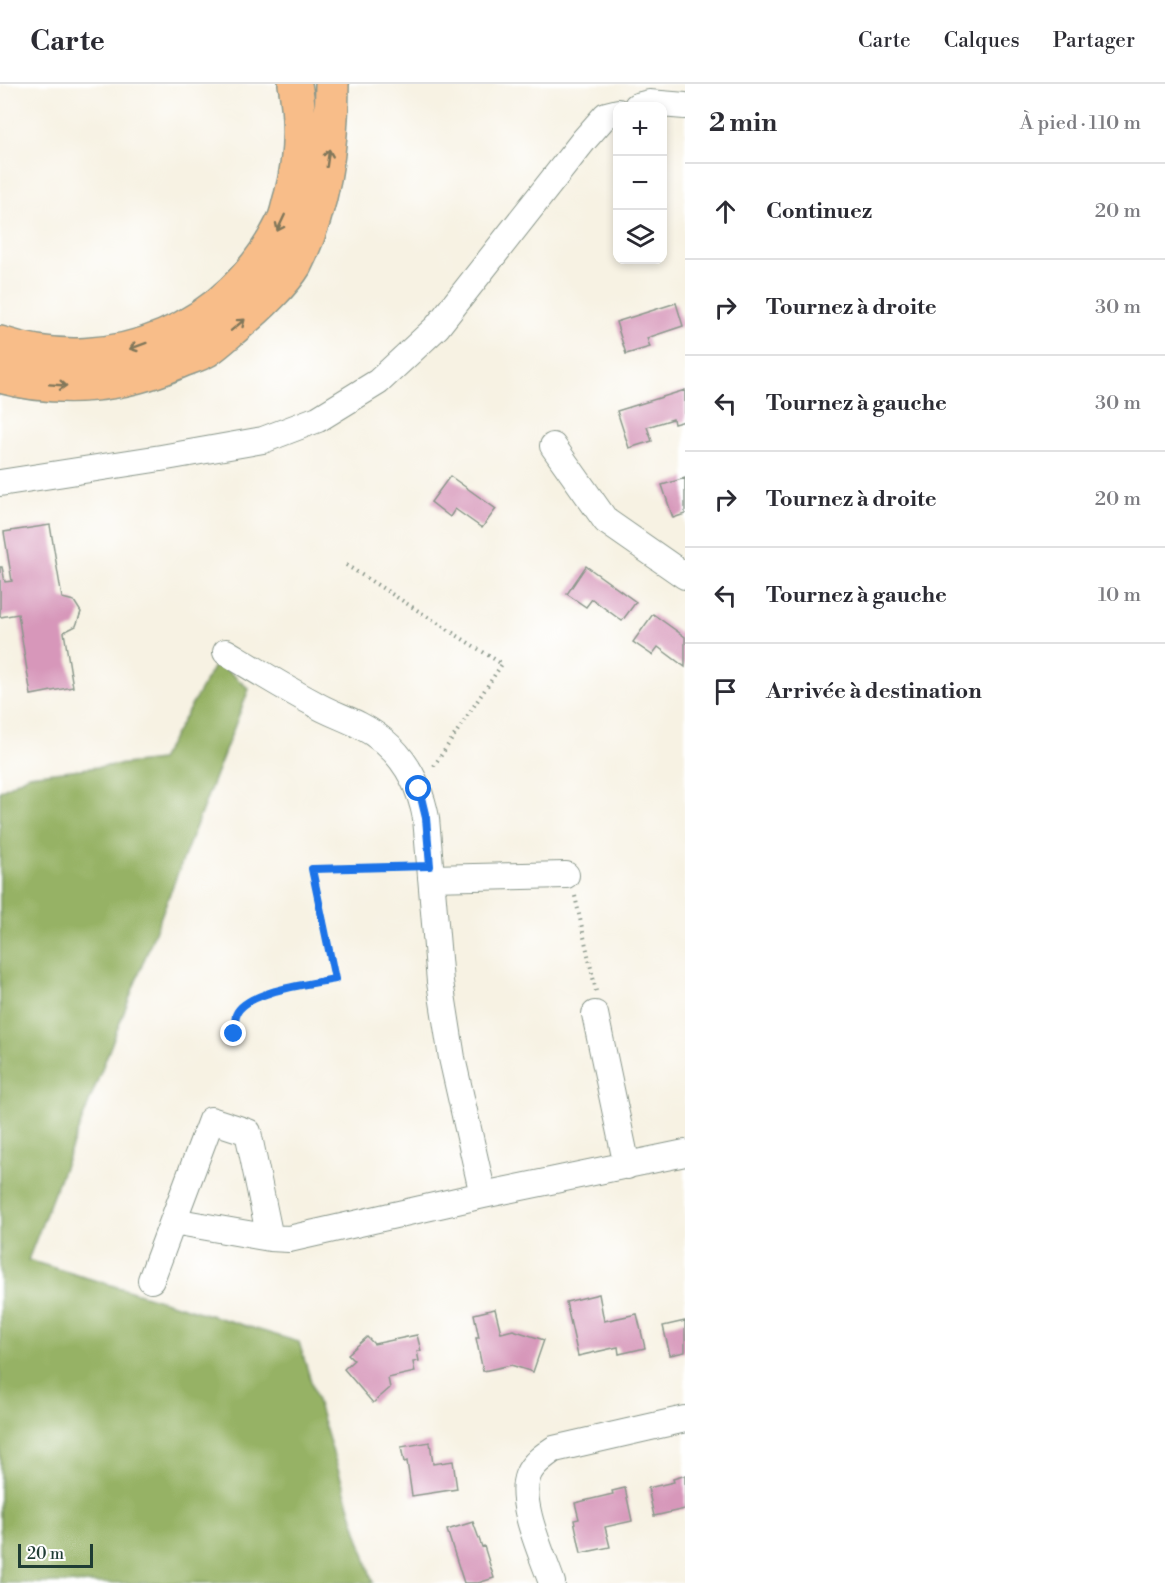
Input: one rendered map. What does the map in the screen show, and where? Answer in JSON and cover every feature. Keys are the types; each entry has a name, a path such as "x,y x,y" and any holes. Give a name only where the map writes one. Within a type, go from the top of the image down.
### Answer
{"highway":[{"path":"0,343 24,351 73,356 126,351 180,331 221,303 259,264 284,221 298,169 300,111 295,84"},
{"path":"0,376 60,386 106,384 127,379 158,370 207,349 257,309 294,267 315,217 324,182 332,127 332,84"}],"street":[{"path":"667,104 685,106"},
{"path":"0,483 263,440 318,419 378,382 438,327 584,140 606,115 613,113"},
{"path":"553,446 606,521 685,576"},
{"path":"226,652 315,705 361,726 388,744 409,770 419,789 426,818 440,982 452,1058 483,1195"},
{"path":"431,872 566,875"},
{"path":"595,1014 627,1166"},
{"path":"151,1280 211,1120 248,1132 270,1238"},
{"path":"173,1221 270,1238 289,1239 483,1195 685,1153"},
{"path":"552,1583 524,1494 528,1474 541,1458 554,1449 685,1419"}],"path":[{"path":"346,565 502,664 419,789"},
{"path":"234,1034 237,1014 246,1002 258,996 335,979 312,869 431,872"},
{"path":"566,875 576,897 599,1003 595,1014"}],"green space":[{"path":"217,661 249,689 28,1260 299,1342 373,1583 0,1583 0,791 28,775 160,760"}],"building":[{"path":"676,303 683,326 647,338 650,347 626,354 616,322"},
{"path":"685,390 685,421 674,424 673,419 647,427 652,441 629,448 617,411"},
{"path":"450,476 496,509 482,528 455,509 450,517 431,502"},
{"path":"685,478 685,514 673,518 662,485"},
{"path":"50,525 62,598 74,601 81,612 76,626 64,632 73,687 31,695 18,614 0,617 0,567 2,567 5,582 12,581 4,532"},
{"path":"586,566 636,602 622,621 592,599 586,607 567,594"},
{"path":"653,614 685,637 685,667 658,647 652,655 633,642"},
{"path":"599,1294 604,1321 637,1314 645,1348 619,1354 618,1347 578,1356 566,1302"},
{"path":"495,1309 501,1333 513,1330 544,1340 533,1372 511,1365 483,1371 474,1314"},
{"path":"685,1321 685,1352 670,1355 663,1326"},
{"path":"417,1335 421,1351 417,1351 419,1361 413,1362 415,1372 388,1378 390,1388 373,1403 344,1369 354,1360 348,1354 367,1337 374,1344"},
{"path":"430,1442 433,1464 453,1461 457,1489 412,1496 407,1461 404,1462 401,1447"},
{"path":"685,1476 685,1509 654,1516 648,1488 674,1482 673,1479"},
{"path":"625,1488 632,1521 605,1527 610,1547 581,1553 574,1520 579,1519 575,1503 613,1494 612,1491"},
{"path":"473,1522 482,1547 484,1546 494,1578 478,1583 464,1583 447,1530"}],"route":[{"path":"234,1034 237,1014 246,1002 258,996 335,979 312,869 430,866 426,818 419,789"}]}
